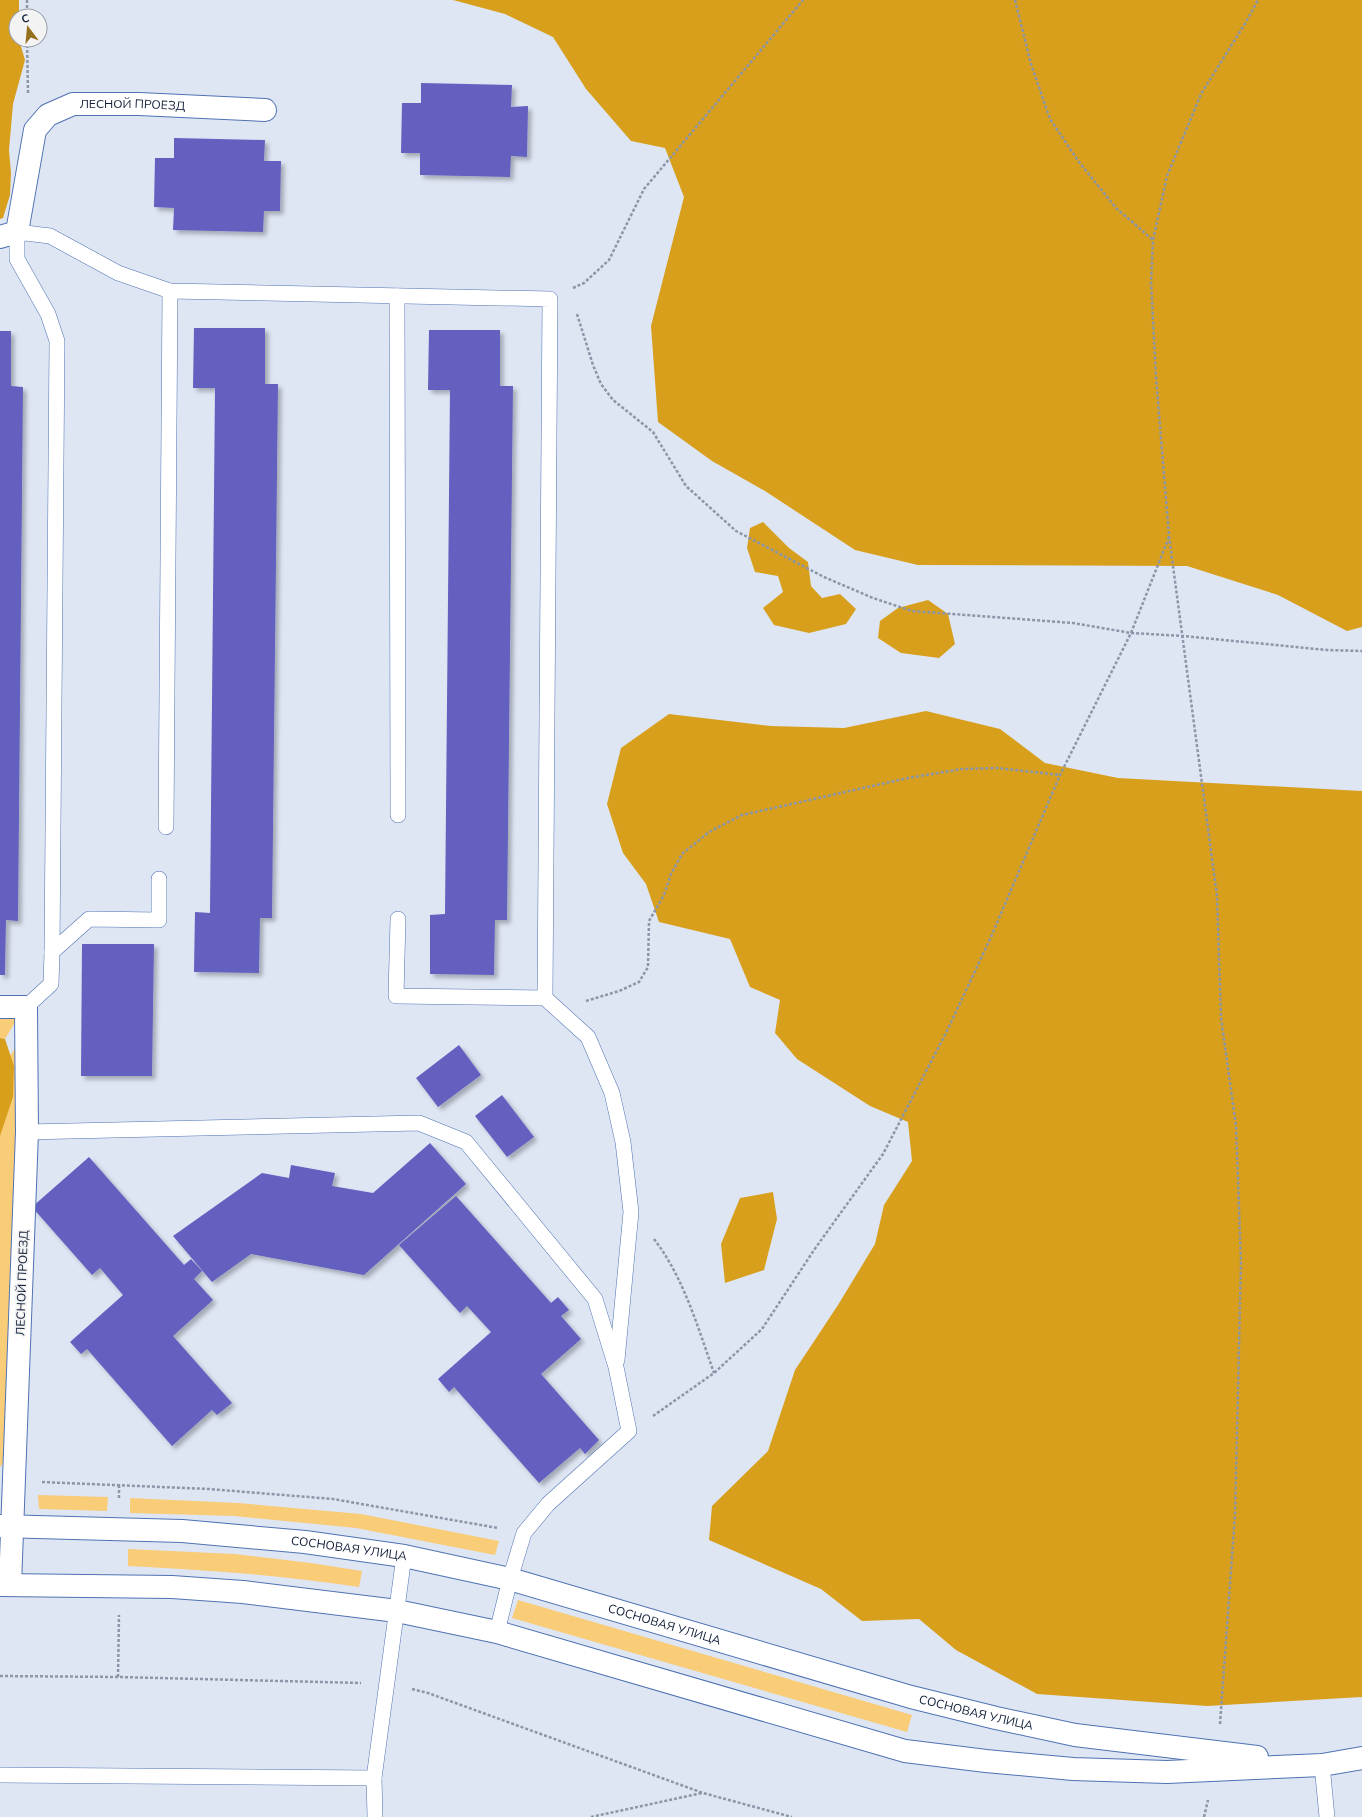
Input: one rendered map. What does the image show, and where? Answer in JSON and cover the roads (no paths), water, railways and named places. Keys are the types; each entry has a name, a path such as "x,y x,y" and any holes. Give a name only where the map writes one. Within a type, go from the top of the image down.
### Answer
{"street":[{"name":"ЛЕСНОЙ ПРОЕЗД","path":"8,234 35,130 48,115 73,104 139,104 265,110"},
{"path":"0,1007 26,1007"},
{"name":"ЛЕСНОЙ ПРОЕЗД","path":"5,1585 7,1526 15,1482 27,1132 26,1007"},
{"name":"СОСНОВАЯ УЛИЦА","path":"7,1526 182,1531 304,1542 404,1556 510,1579 911,1698 996,1718 1075,1734 1322,1765"},
{"name":"СОСНОВАЯ УЛИЦА","path":"5,1585 180,1588 243,1592 397,1611 497,1632 905,1751 986,1761 1073,1769 1167,1772 1322,1765 1362,1758"}],"lane":[{"path":"26,1007 50,984 52,952 57,341 48,314 17,259 8,234 50,236 118,273 170,291 550,299 545,998"},
{"path":"166,827 170,291"},
{"path":"397,296 398,815"},
{"path":"52,952 89,919 158,920 159,879"},
{"path":"398,919 396,996 545,998 588,1037 612,1093 624,1142 631,1212 616,1367"},
{"path":"27,1132 419,1123 466,1142 594,1299 616,1367 629,1431 548,1504 524,1533 510,1579 497,1632"},
{"path":"375,1817 374,1778 404,1556"},
{"path":"1322,1765 1327,1817"},
{"path":"0,1776 374,1778"}]}
